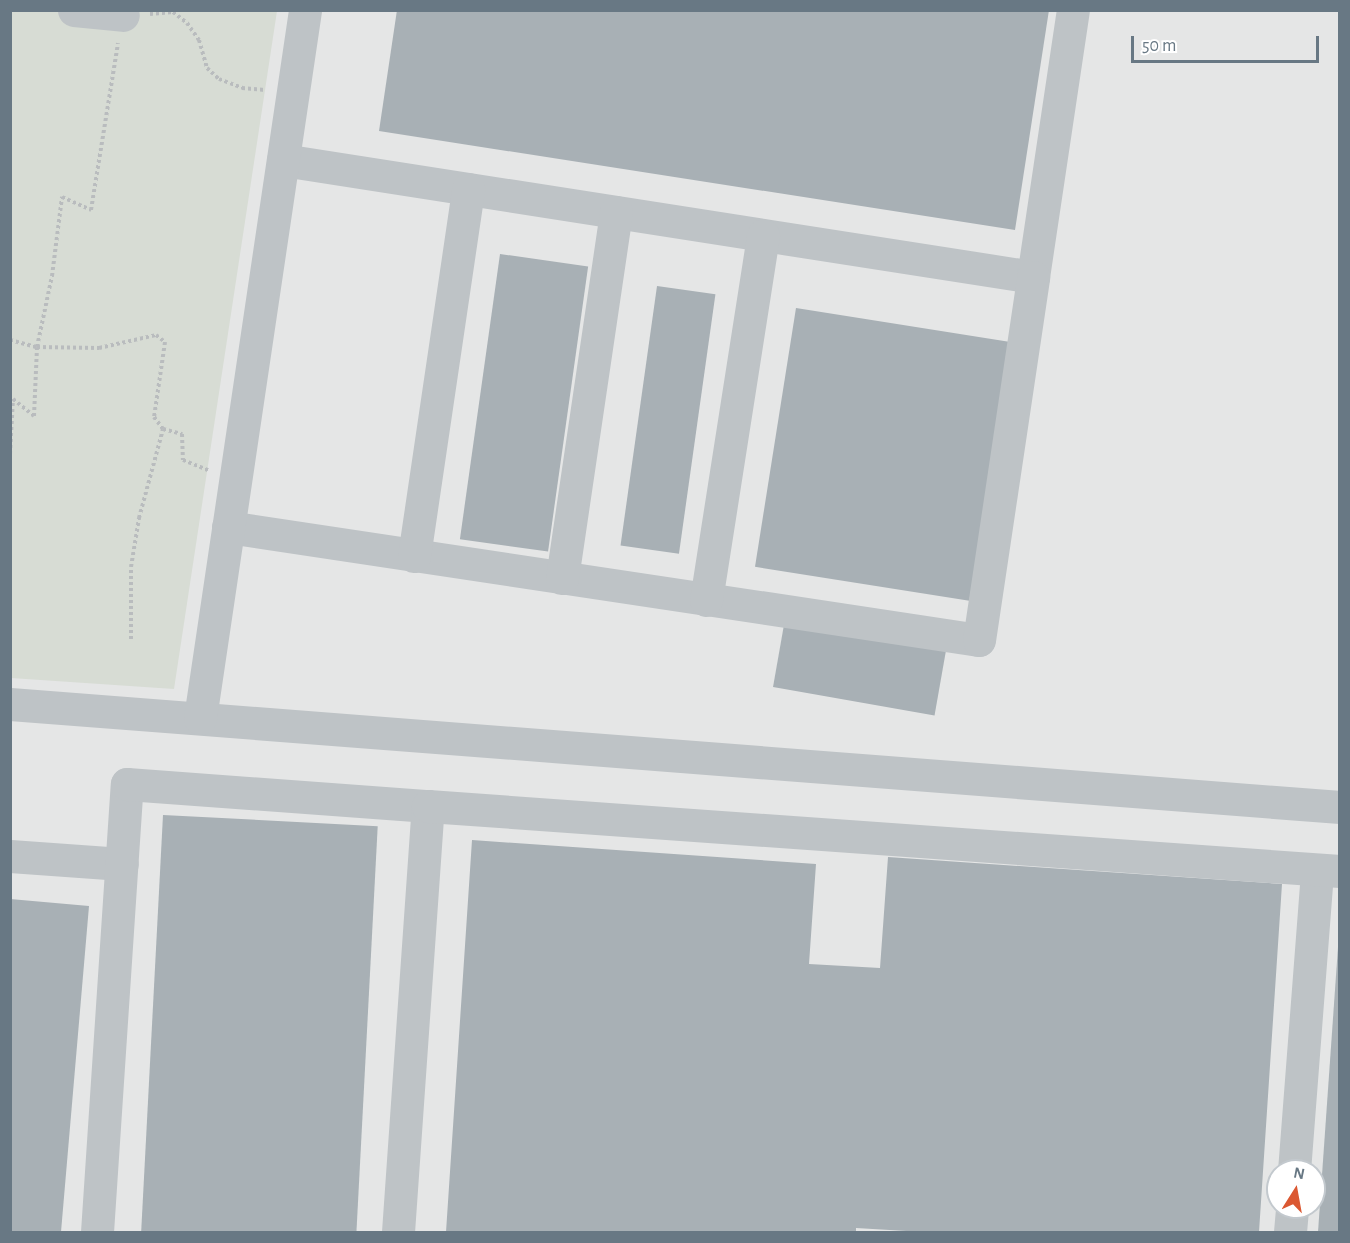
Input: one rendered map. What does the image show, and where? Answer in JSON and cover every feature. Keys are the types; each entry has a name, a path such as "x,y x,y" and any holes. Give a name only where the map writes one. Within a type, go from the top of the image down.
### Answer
{"street":[{"path":"74,10 123,15"},
{"path":"200,718 304,10"},
{"path":"228,527 979,640 1073,10"},
{"path":"283,160 1033,277"},
{"path":"414,556 468,189"},
{"path":"562,578 616,212"},
{"path":"706,600 764,235"},
{"path":"10,704 1340,807"},
{"path":"97,1233 127,784 1328,870 1295,1159"},
{"path":"398,1233 428,806"},
{"path":"10,856 122,864"}],"path":[{"path":"10,454 13,399 34,416 37,347 52,276 62,196 91,210 123,15 173,12 187,23 199,40 207,68 219,79 260,91 293,88"},
{"path":"10,340 37,347 99,348 156,335 165,342 154,417 163,429 182,434 183,460 236,476"},
{"path":"132,639 132,567 139,518 163,429"}],"shaded area":[{"path":"10,11 1339,11 1339,1232 11,1232"},
{"path":"11,11 277,11 174,689 11,678"}],"building":[{"path":"397,10 1049,10 1015,230 379,131"},
{"path":"500,254 588,266 548,552 460,539"},
{"path":"657,286 715,294 679,554 621,545"},
{"path":"796,308 1010,342 969,601 755,567"},
{"path":"785,619 947,647 935,715 773,687"},
{"path":"163,815 378,826 356,1232 141,1232"},
{"path":"472,840 816,864 809,964 880,968 888,857 1282,884 1259,1232 923,1232 856,1228 856,1232 446,1232"},
{"path":"10,899 89,906 61,1232 10,1232"},
{"path":"1338,947 1340,1232 1318,1232 1319,1219 1326,1219 1326,1159 1323,1159"}]}
